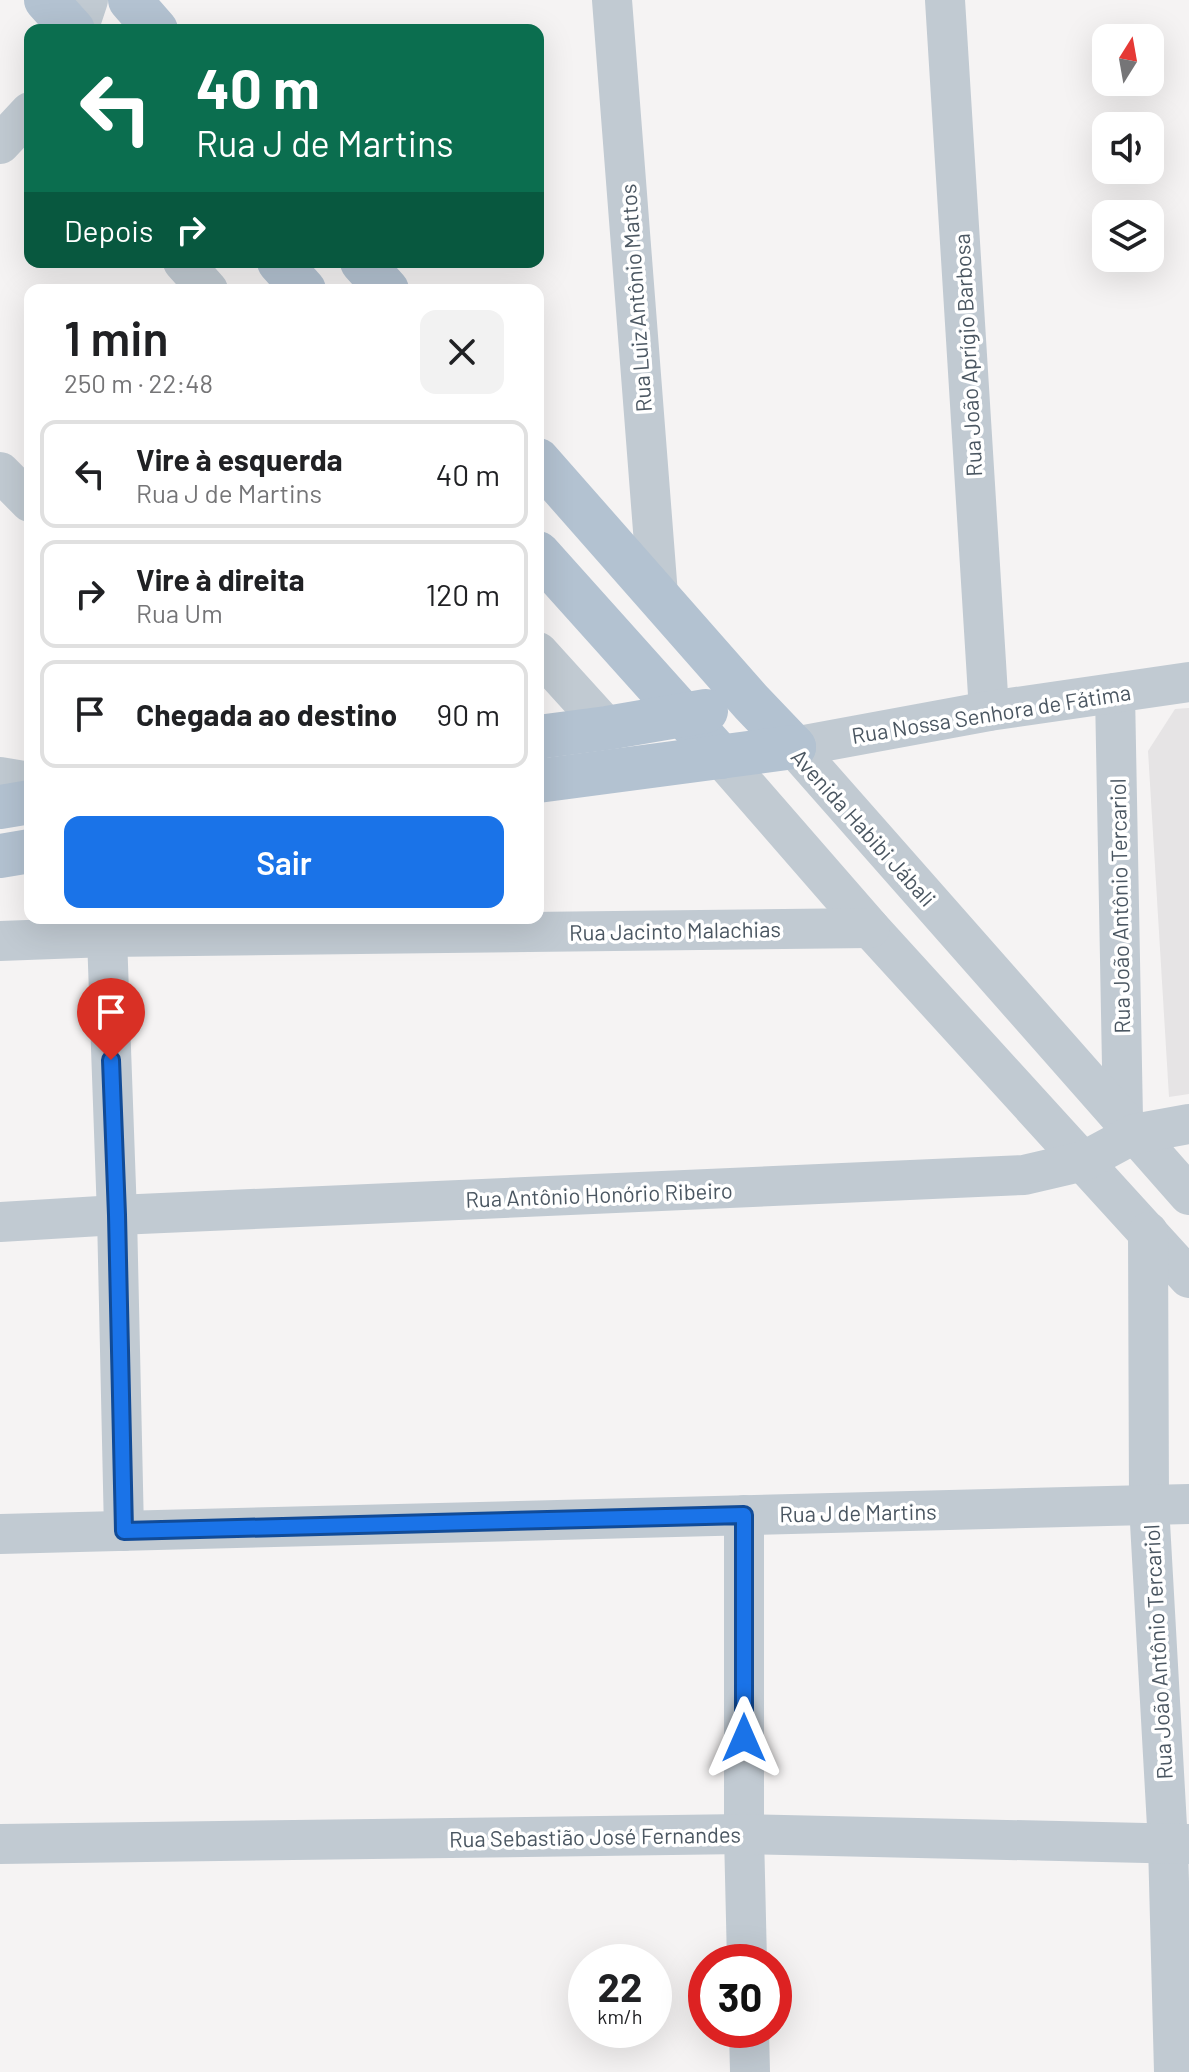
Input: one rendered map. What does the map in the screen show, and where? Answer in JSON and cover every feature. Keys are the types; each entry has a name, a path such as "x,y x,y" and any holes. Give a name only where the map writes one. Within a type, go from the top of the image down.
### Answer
{"main road":[{"path":"46,0 70,24"},
{"path":"130,0 151,24"},
{"path":"284,268 299,284"},
{"path":"367,268 382,284"},
{"name":"Avenida Habibi Jábali","path":"544,467 794,747"},
{"path":"544,560 721,757"},
{"path":"544,736 751,702"},
{"path":"544,780 794,747"},
{"path":"0,807 24,803"},
{"path":"0,856 24,852"}],"street":[{"path":"78,24 88,0"},
{"name":"Rua Luiz Antônio Mattos","path":"612,0 658,595"},
{"name":"Rua João Aprígio Barbosa","path":"945,0 989,711"},
{"path":"0,144 24,118"},
{"path":"188,268 203,284"},
{"path":"0,472 24,496"},
{"path":"544,659 607,728"},
{"name":"Rua Nossa Senhora de Fátima","path":"794,747 989,711 1189,682"},
{"name":"Rua João Antônio Tercariol","path":"1115,693 1129,1127"},
{"name":"Avenida Habibi Jábali","path":"794,747 1189,1195"},
{"path":"721,757 870,928 1189,1278"},
{"path":"0,777 24,781"},
{"name":"Rua Jacinto Malachias","path":"0,941 107,937 870,928"},
{"path":"107,937 124,1531"},
{"name":"Rua Antônio Honório Ribeiro","path":"0,1222 1024,1175 1084,1161 1129,1127 1189,1124"},
{"name":"Rua João Antônio Tercariol","path":"1148,1232 1149,1505 1178,1844 1174,2072"},
{"name":"Rua J de Martins","path":"0,1534 1189,1504"},
{"path":"744,1515 747,1944"},
{"name":"Rua Sebastião José Fernandes","path":"0,1844 744,1834 1178,1844"},
{"path":"749,2048 750,2072"}],"shaded area":[{"path":"1189,708 1189,1094 1169,1097 1148,751 1175,709"}],"route":[{"path":"111,1060 124,1531 744,1515 744,1738"}]}
